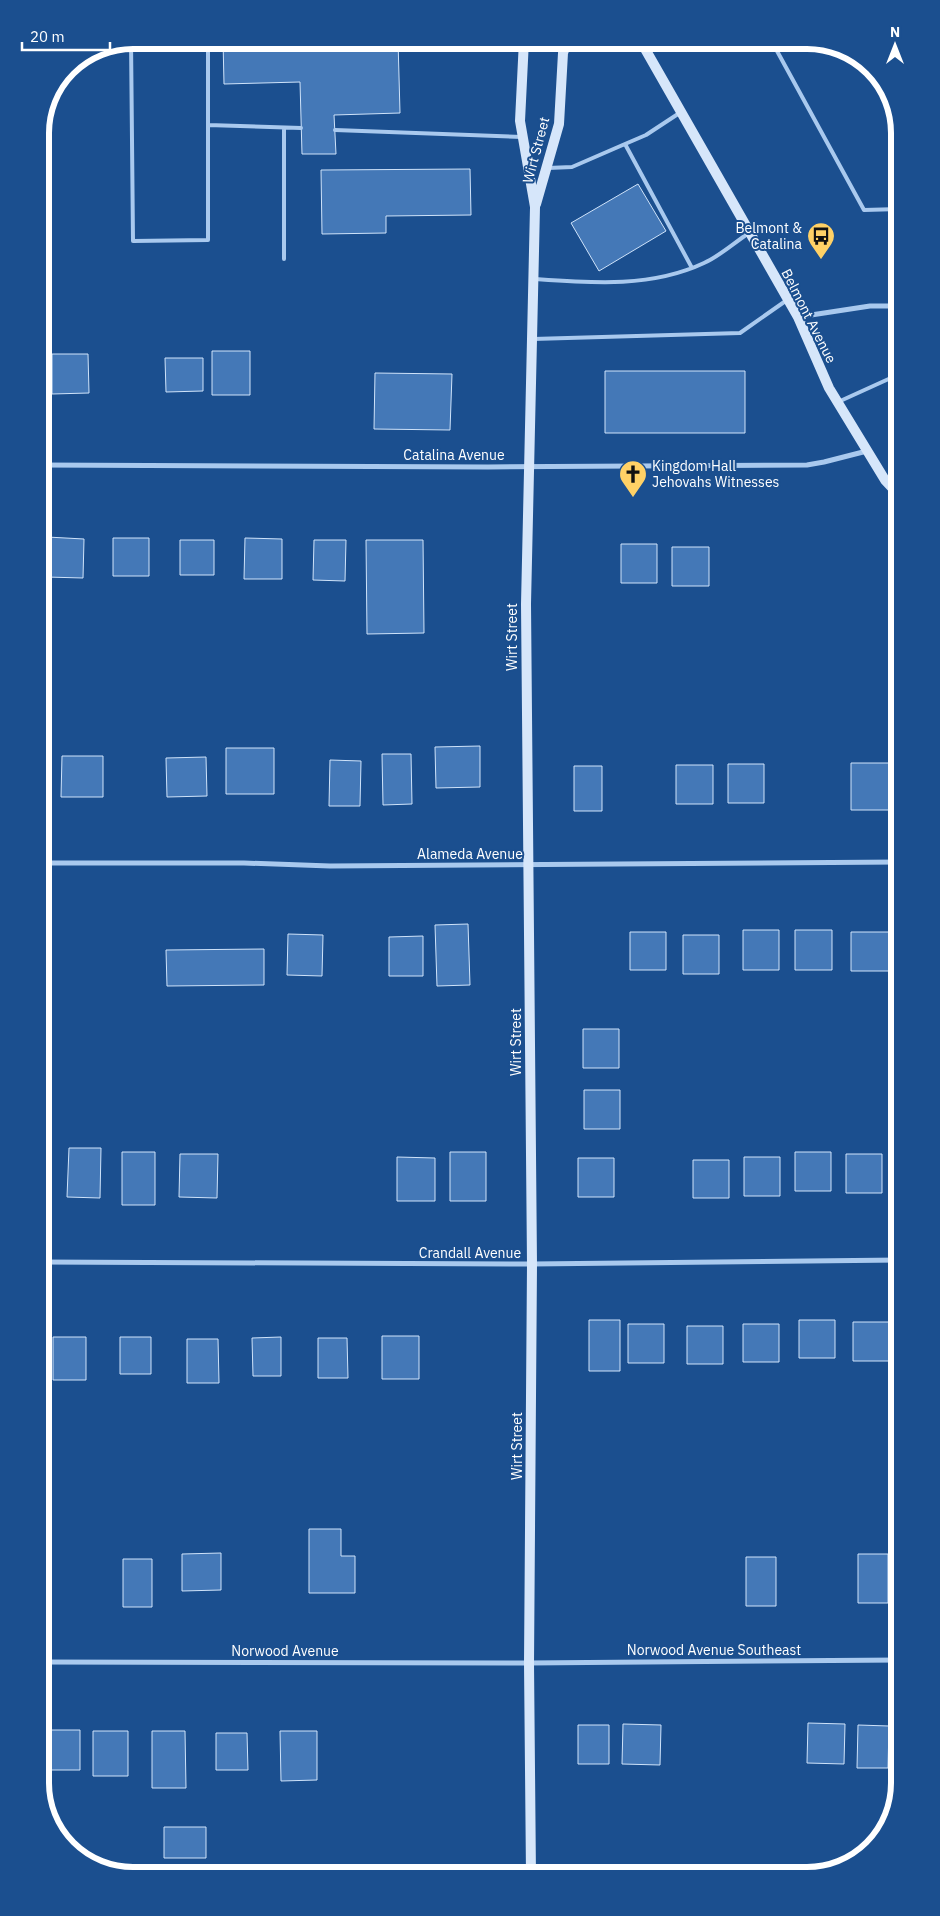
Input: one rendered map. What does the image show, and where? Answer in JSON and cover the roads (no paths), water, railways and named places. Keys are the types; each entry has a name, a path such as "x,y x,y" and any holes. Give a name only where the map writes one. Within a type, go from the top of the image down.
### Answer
{"main road":[{"name":"Wirt Street","path":"524,49 520,121 535,207 526,604 532,1264 529,1663 531,1867"},
{"name":"Wirt Street","path":"535,207 559,124 565,49"},
{"name":"Belmont Avenue","path":"645,49 798,318 829,388 885,480 891,486"}],"street":[{"path":"798,318 870,306 891,306"},
{"name":"Catalina Avenue","path":"49,464 528,467 807,464 824,462 867,451"},
{"name":"Alameda Avenue","path":"49,864 528,866 891,862"},
{"name":"Crandall Avenue","path":"49,1262 532,1264 891,1260"},
{"name":"Norwood Avenue Southeast","path":"529,1663 891,1660"},
{"name":"Norwood Avenue","path":"49,1662 529,1663"}],"lane":[{"path":"131,49 133,241 208,240 208,49"},
{"path":"776,49 864,210 891,209"},
{"path":"546,168 572,167 646,135 681,112"},
{"path":"208,126 301,128"},
{"path":"284,128 284,260"},
{"path":"335,130 523,137"},
{"path":"624,144 692,268"},
{"path":"533,279 597,284 640,281 680,273 706,262 749,233"},
{"path":"531,339 740,334 787,300"},
{"path":"838,402 891,378"}],"place":[{"name":"Belmont & Catalina","path":"821,260"},
{"name":"Kingdom Hall Jehovahs Witnesses","path":"633,498"}]}
